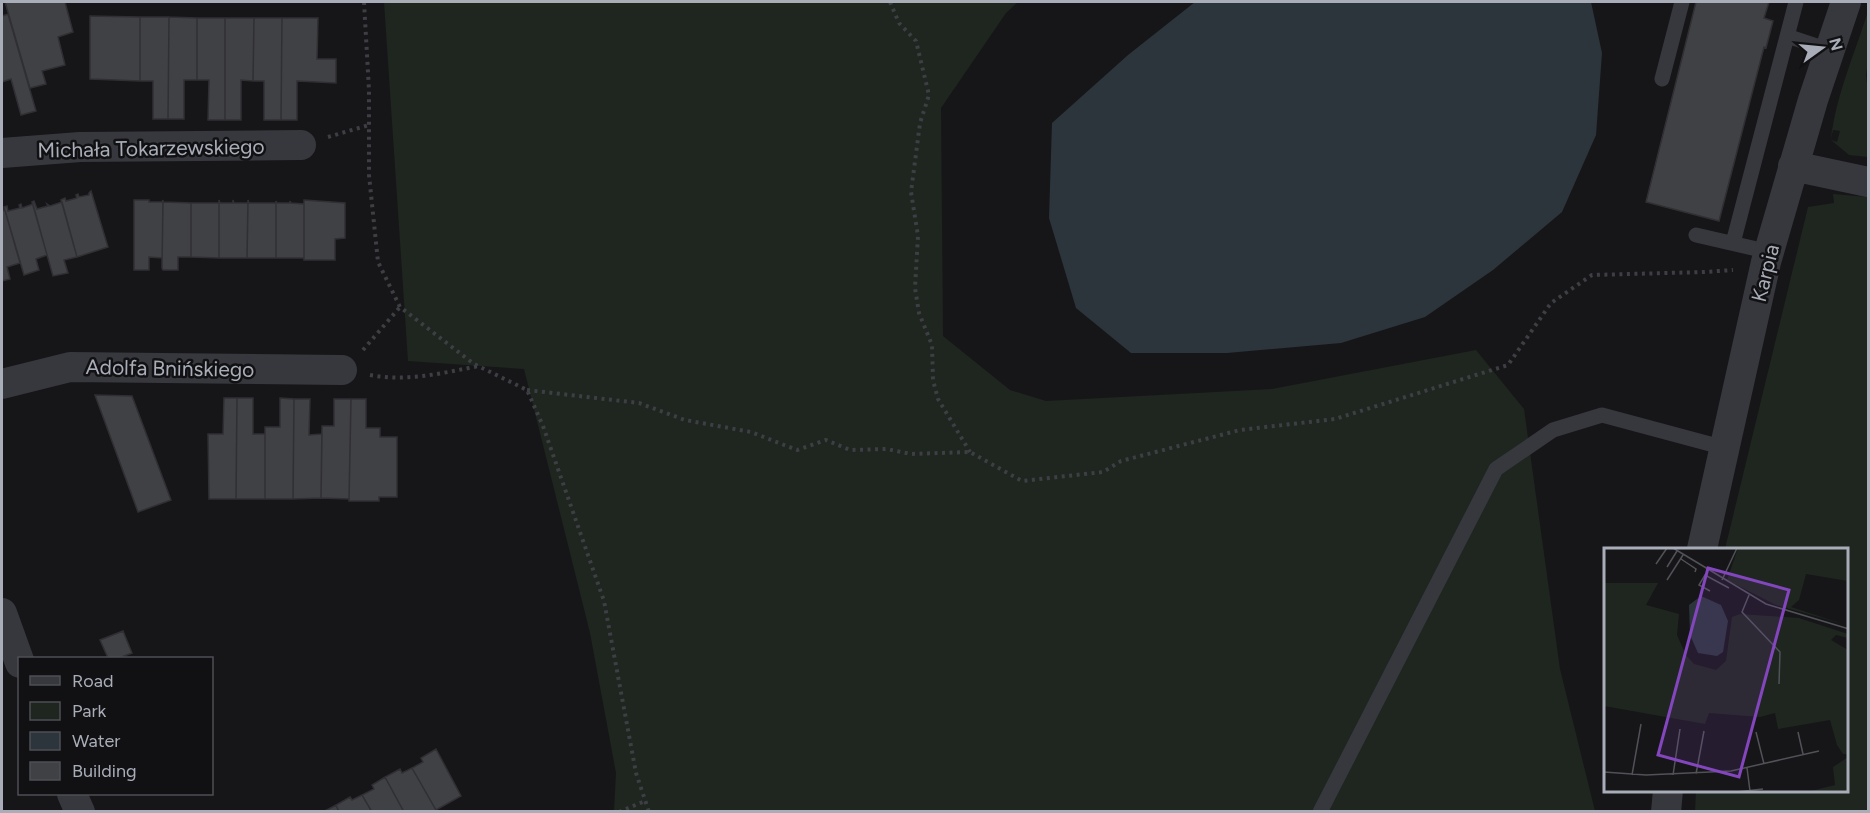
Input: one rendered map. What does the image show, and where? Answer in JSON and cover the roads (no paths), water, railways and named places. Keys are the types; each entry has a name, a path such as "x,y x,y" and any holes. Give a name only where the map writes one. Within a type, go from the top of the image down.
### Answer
{"street":[{"name":"Karpia","path":"1702,548 1768,257 1793,166 1846,2"},
{"name":"Michała Tokarzewskiego","path":"2,153 80,147 301,145"},
{"path":"1793,166 1869,182"},
{"name":"Adolfa Bnińskiego","path":"2,384 70,367 342,370"},
{"path":"2,613 18,657"},
{"path":"1666,812 1668,792"},
{"path":"72,795 80,812"}],"lane":[{"path":"1662,79 1682,2"},
{"path":"1733,243 1796,2"},
{"path":"1787,36 1830,50"},
{"path":"1696,235 1733,243 1768,257"},
{"path":"1320,812 1496,469 1553,430 1602,415 1725,448"}],"water":[{"path":"1195,2 1591,2 1602,53 1596,135 1562,212 1493,270 1425,317 1341,343 1227,353 1131,353 1076,308 1049,218 1052,123 1128,55"}]}
